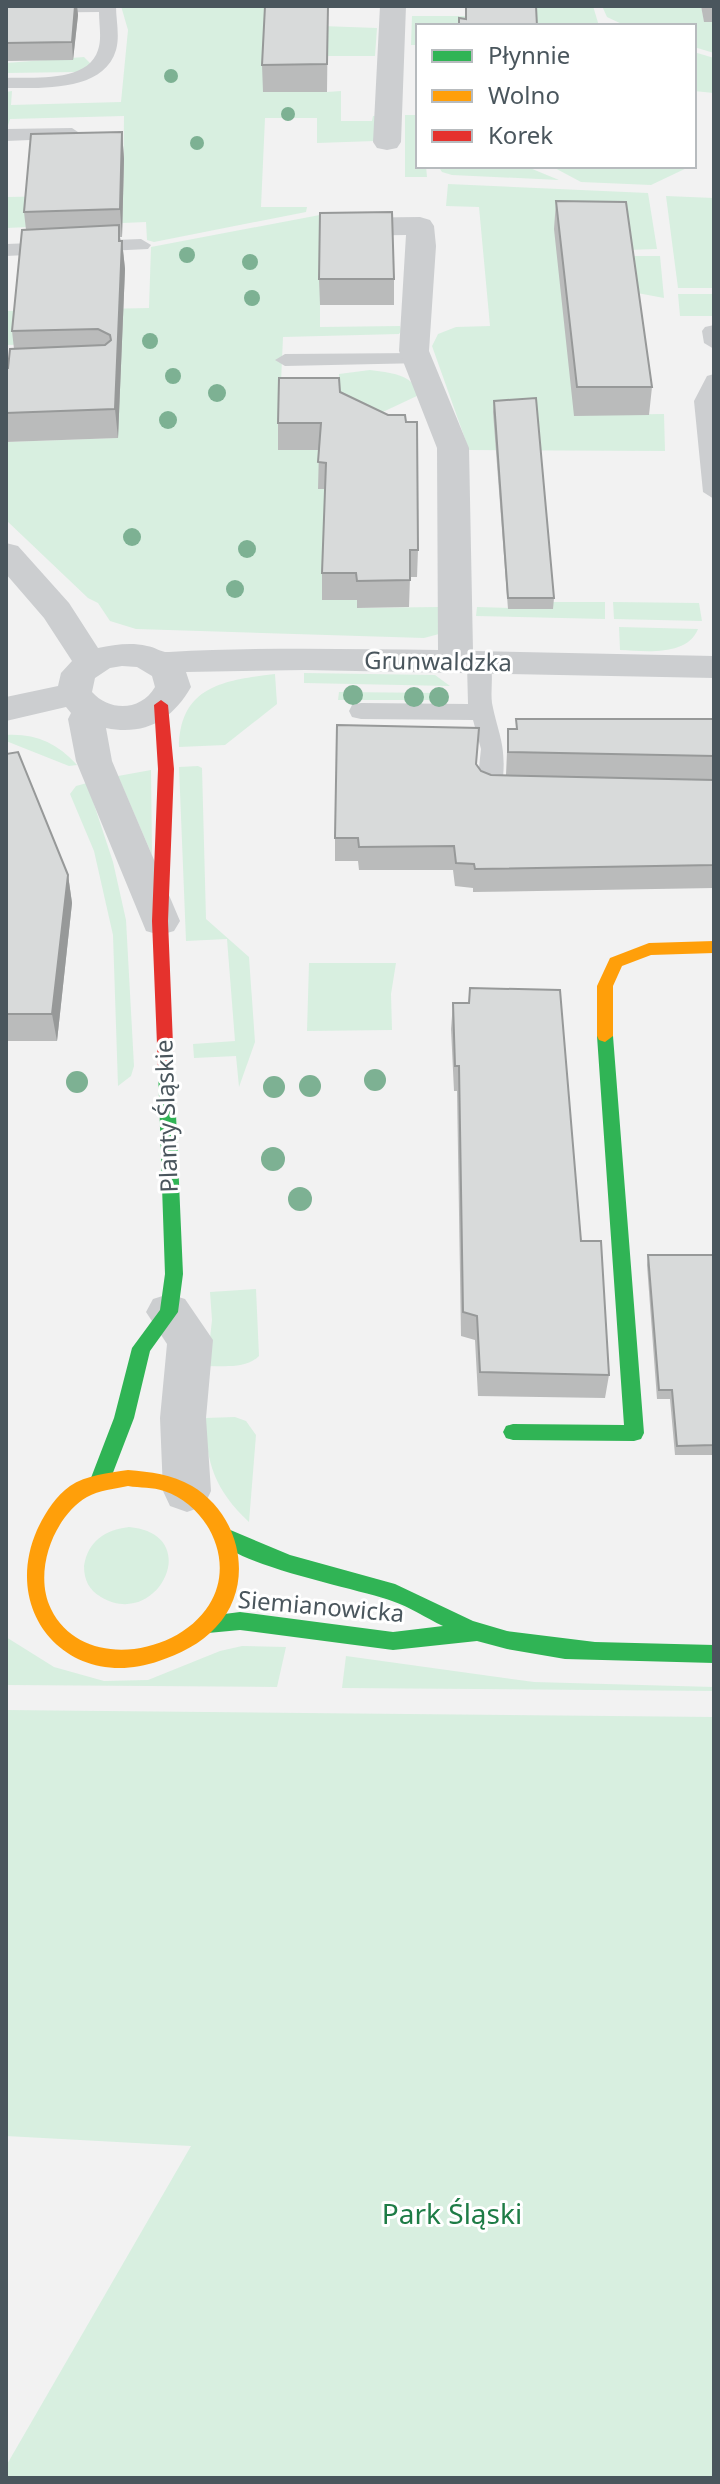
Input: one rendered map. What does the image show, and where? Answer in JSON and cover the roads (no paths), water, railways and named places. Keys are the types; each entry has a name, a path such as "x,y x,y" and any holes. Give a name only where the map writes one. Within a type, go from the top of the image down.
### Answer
{"street":[{"path":"387,142 393,6"},
{"path":"322,227 420,226 422,246 414,351 453,448 468,664"},
{"path":"6,553 57,611 85,690 86,719 94,761 160,921"},
{"path":"6,709 85,690 111,656 133,655 162,665 171,675 173,687 161,705 149,712 119,718 85,690"},
{"name":"Grunwaldzka","path":"162,665 186,661 305,659 714,667"},
{"path":"160,921 166,769 161,705"},
{"name":"Planty Śląskie","path":"160,921 174,1274 169,1312"},
{"path":"513,1432 634,1433 603,1002 605,980 617,961 638,952 672,947 714,947"},
{"path":"99,1483 124,1418 141,1348 169,1312 190,1340 183,1418 187,1491"},
{"path":"145,1478 187,1491 219,1519 228,1538 232,1566 226,1594 208,1624 179,1646 139,1660 97,1659 60,1643 28,1615 26,1542 59,1505 99,1483 145,1478"},
{"name":"Siemianowicka","path":"228,1538 257,1555 302,1570 395,1593 477,1632 563,1651 714,1654"},
{"name":"Siemianowicka","path":"208,1624 240,1621 393,1641 477,1632"}],"lane":[{"path":"6,8 107,6 107,53 93,71 62,80 6,83"},
{"path":"6,135 92,134"},
{"path":"6,250 141,245"},
{"path":"285,360 417,359"},
{"path":"714,380 705,401 714,492"},
{"path":"468,664 493,749 490,786 550,788"},
{"path":"361,711 483,712"}],"park label":[{"name":"Park Śląski","path":"452,2214"}]}
